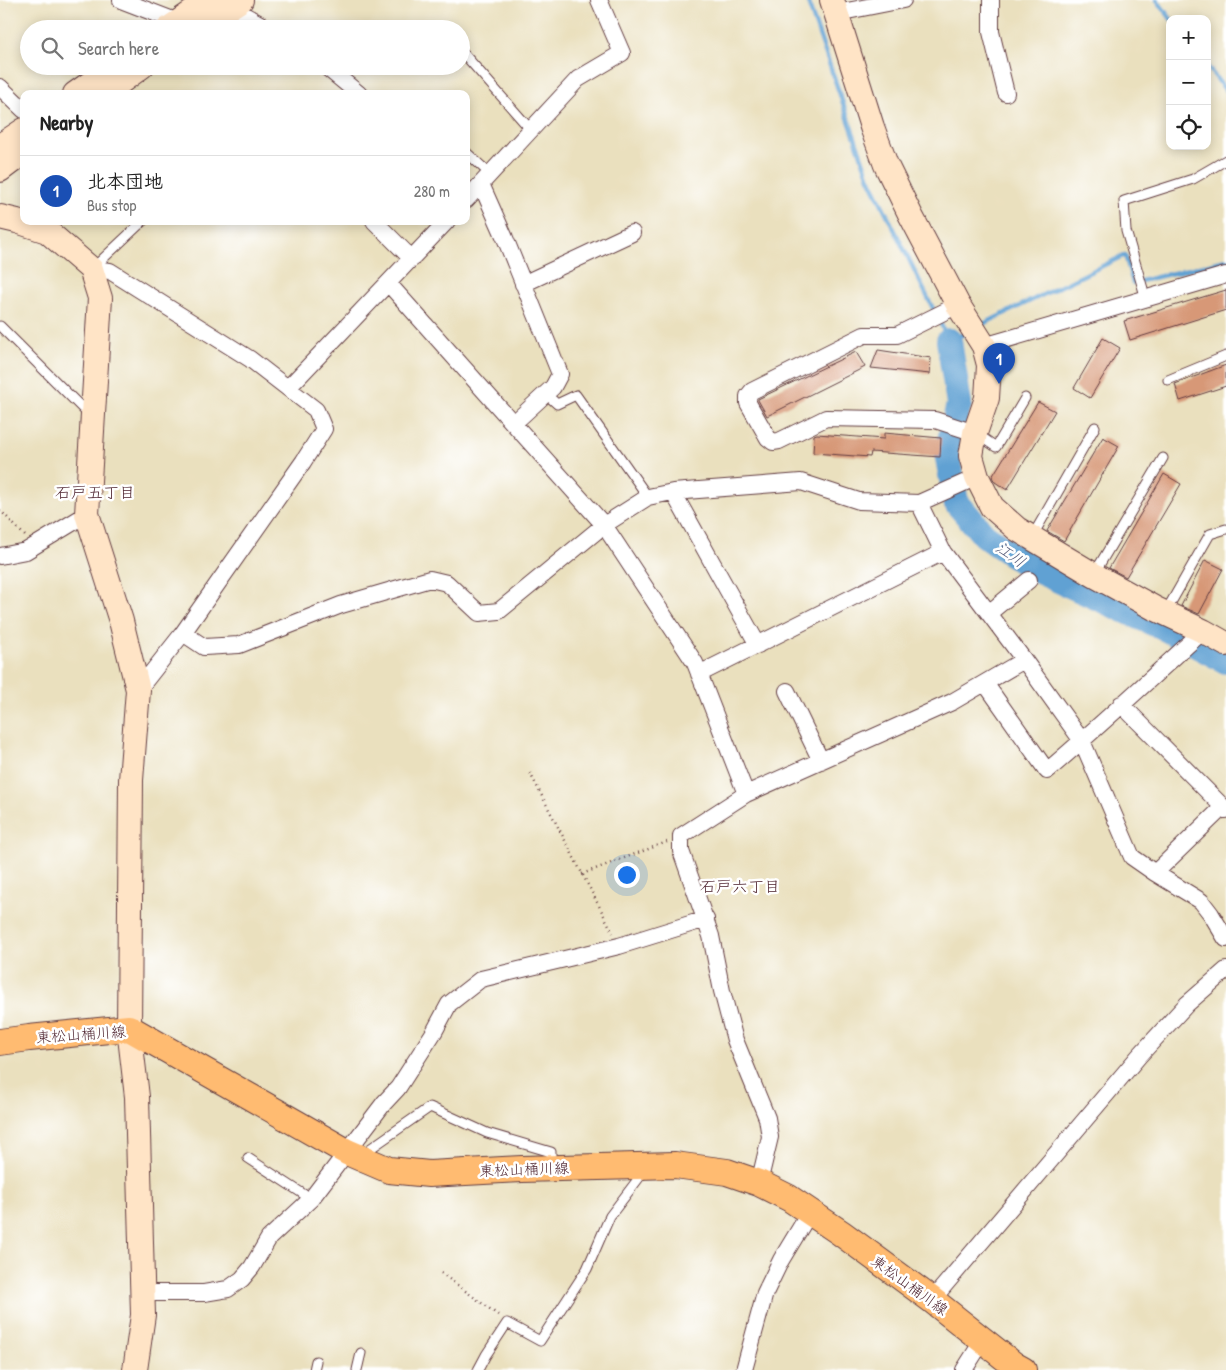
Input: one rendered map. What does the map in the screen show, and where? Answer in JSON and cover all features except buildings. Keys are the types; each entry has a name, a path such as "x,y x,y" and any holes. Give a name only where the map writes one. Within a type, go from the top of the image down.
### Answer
{"main road":[{"name":"東松山桶川線","path":"0,1042 129,1028 353,1154 389,1170 429,1174 551,1168 675,1165 727,1172 759,1183 789,1198 810,1212 932,1300 1014,1365 1023,1370"}],"street":[{"path":"121,0 181,20 227,2 255,20"},
{"path":"470,196 578,79 622,53 599,0"},
{"path":"903,0 835,7 886,165 958,305 984,346 988,365 987,398 971,456 977,478 992,507 1018,529 1094,575 1165,614 1203,631 1226,644"},
{"path":"991,0 992,32 1006,93"},
{"path":"81,90 102,75"},
{"path":"109,90 130,75"},
{"path":"336,75 355,90"},
{"path":"0,87 20,106"},
{"path":"0,146 20,133"},
{"path":"0,170 20,155"},
{"path":"486,179 524,284 560,374 553,387 514,423"},
{"path":"6,223 47,231 91,270 100,298 87,514 121,621 138,690 131,780 129,1028 136,1097 142,1293 142,1314 135,1370"},
{"path":"378,225 412,259"},
{"path":"288,388 442,225"},
{"path":"524,284 632,233"},
{"path":"91,270 110,271 250,359 316,410 324,429 183,633 138,690"},
{"path":"984,346 1226,276"},
{"path":"388,283 604,525 695,663 746,794"},
{"path":"958,305 897,335 864,334 752,391 748,396 748,403 768,438 773,442 779,441 826,418 935,420 976,433"},
{"path":"183,633 204,647 239,645 341,605 430,579 447,583 480,613 499,611 604,525 648,497 673,492 801,482 859,501 919,503 977,478"},
{"path":"673,492 758,645"},
{"path":"919,503 943,552 1082,741 1132,858 1201,901 1226,939"},
{"path":"0,556 35,546 87,514"},
{"path":"699,674 943,552"},
{"path":"989,613 1029,580"},
{"path":"985,682 1047,771 1203,631"},
{"path":"759,1183 768,1152 770,1137 767,1118 735,1040 722,991 711,936 681,851 681,836 746,794 952,702 1024,660"},
{"path":"787,691 821,761"},
{"path":"1122,704 1224,809 1155,873"},
{"path":"142,1293 204,1293 228,1289 242,1279 252,1267 269,1238 311,1199 353,1154 434,1032 448,1004 481,979 619,946 706,919"},
{"path":"932,1300 1139,1056 1187,1004 1226,970"},
{"path":"744,1370 765,1293 781,1260 810,1212"},
{"path":"964,1370 983,1340"}],"lane":[{"path":"470,61 531,130"},
{"path":"470,157 486,179"},
{"path":"1146,299 1126,231 1124,201 1193,178 1226,160"},
{"path":"91,270 138,225"},
{"path":"0,326 94,420"},
{"path":"1168,380 1226,356"},
{"path":"546,394 556,404 576,395 648,497"},
{"path":"976,433 996,447 1025,398"},
{"path":"1032,537 1095,427"},
{"path":"1094,575 1163,458"},
{"path":"1165,614 1210,534 1226,529"},
{"path":"353,1154 430,1107 487,1133 551,1152 551,1168"},
{"path":"248,1158 311,1199"},
{"path":"478,1370 507,1322 540,1341 587,1269 610,1216 648,1166"},
{"path":"358,1370 361,1353"}],"path":[{"path":"0,510 35,546"},
{"path":"530,773 619,946"},
{"path":"582,874 681,836"},
{"path":"441,1273 507,1322"}],"waterway":[{"path":"807,0 869,178 949,341 968,332"},
{"path":"1157,0 1168,15"},
{"path":"1211,71 1226,91"},
{"path":"979,326 1125,255 1133,283 1226,260"},
{"name":"江川","path":"949,341 959,404 947,453 956,502 984,535 1032,568 1168,630 1226,661"}],"place":[{"name":"北本団地","path":"999,384"}],"district":[{"name":"石戸五丁目","path":"95,492"},
{"name":"石戸六丁目","path":"740,886"}]}
